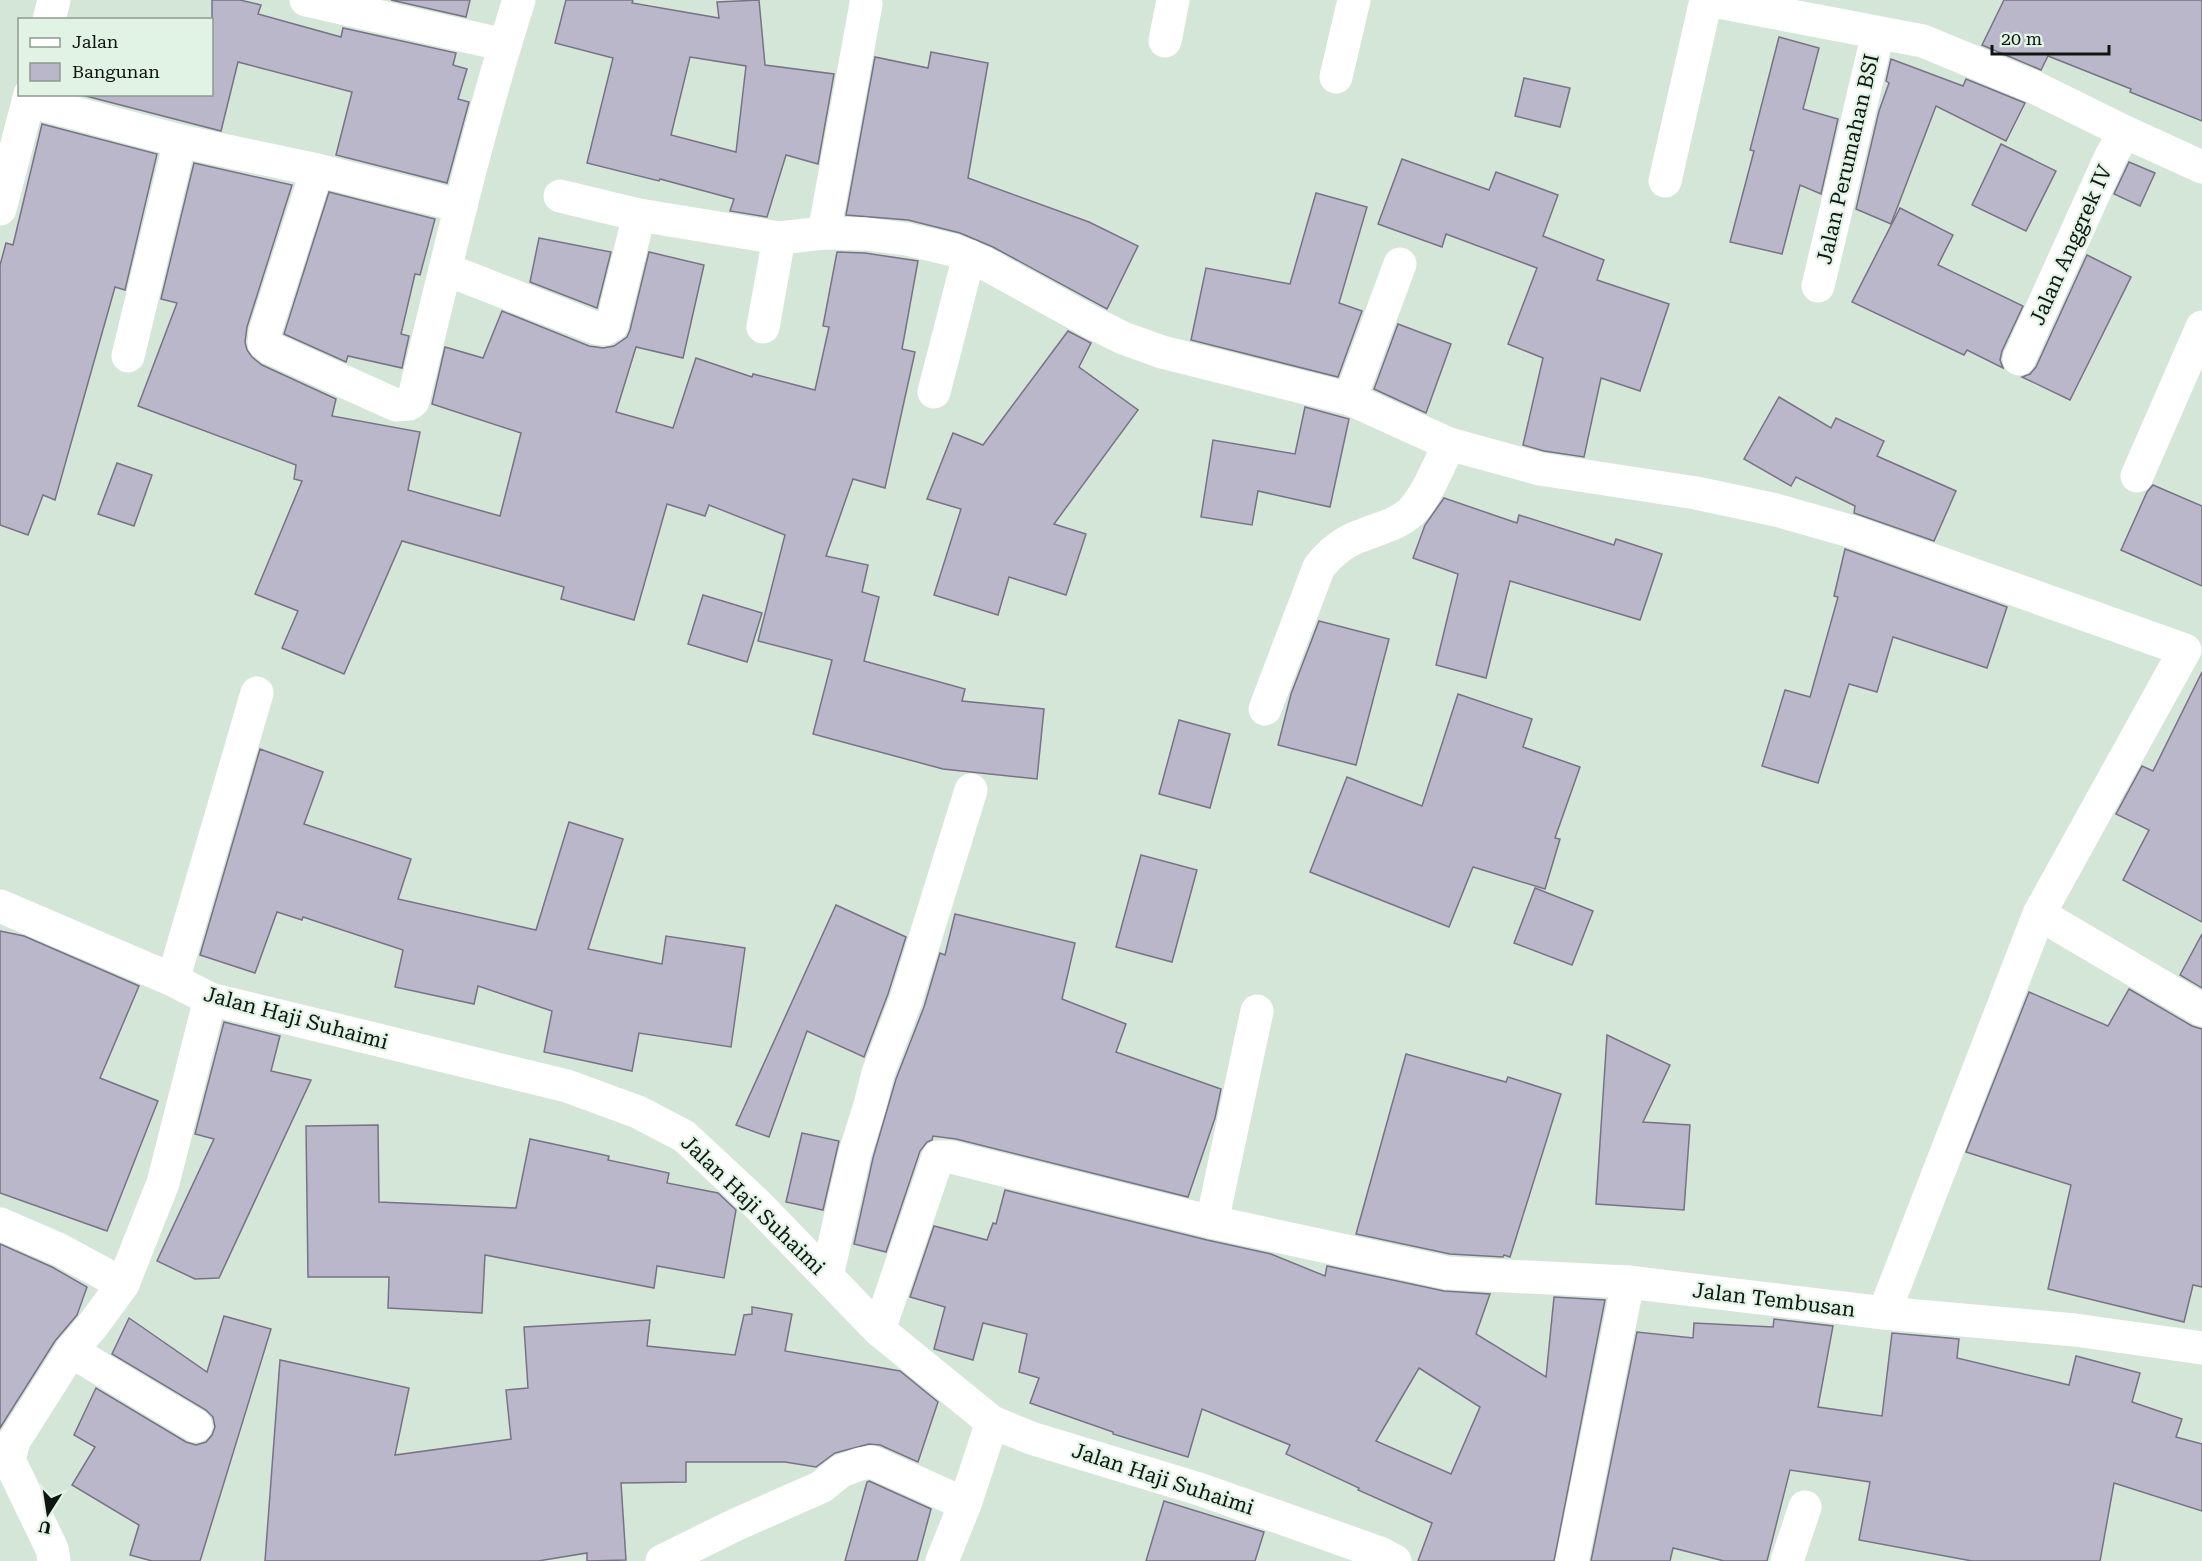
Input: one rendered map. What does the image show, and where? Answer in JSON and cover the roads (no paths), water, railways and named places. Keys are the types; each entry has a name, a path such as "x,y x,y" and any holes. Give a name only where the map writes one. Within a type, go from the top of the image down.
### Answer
{"street":[{"path":"50,18 54,0"},
{"path":"306,0 505,45"},
{"path":"317,170 265,332 264,343 270,348 396,405 409,404 413,401 461,206 519,0"},
{"path":"1164,41 1173,0"},
{"path":"1336,77 1354,0"},
{"name":"Jalan Perumahan BSI","path":"1665,181 1707,0 1923,40 2034,87 2202,167"},
{"path":"824,233 866,3"},
{"name":"Jalan Perumahan BSI","path":"1818,286 1878,33"},
{"path":"0,208 29,98 180,141 317,170 461,206"},
{"name":"Jalan Anggrek IV","path":"2019,359 2111,156 2125,132"},
{"path":"128,356 180,141"},
{"path":"560,196 639,215 779,238 824,233 866,234 906,239 969,256 1123,338 1162,351 1350,399 1449,444 1540,469 1696,493 1787,513 1853,531 2185,650 2039,914 1884,1313"},
{"path":"446,269 596,328 605,329 612,325 639,215"},
{"path":"762,327 779,238"},
{"path":"934,392 969,256"},
{"path":"1350,399 1400,264"},
{"path":"2137,476 2202,327"},
{"path":"1265,709 1319,567 1329,554 1345,543 1395,524 1411,512 1449,444"},
{"path":"173,980 257,693"},
{"path":"827,1276 855,1153 878,1073 906,1000 971,790"},
{"name":"Jalan Haji Suhaimi","path":"0,906 173,980 210,999 567,1086 638,1112 684,1136 757,1204 879,1330 992,1422 1031,1438 1199,1489 1380,1553 1395,1561"},
{"path":"2039,914 2202,1010"},
{"path":"54,1561 52,1548 9,1460 14,1441 71,1351 123,1284 163,1183 210,999"},
{"path":"1212,1222 1257,1011"},
{"name":"Jalan Tembusan","path":"879,1330 938,1157 951,1157 1212,1222 1448,1273 1628,1282 1884,1313 2075,1330 2202,1348"},
{"path":"0,1224 60,1250 123,1284"},
{"path":"1572,1561 1628,1282"},
{"path":"71,1351 196,1426"},
{"path":"942,1561 965,1504 992,1422"},
{"path":"662,1561 735,1525 821,1487 842,1471 860,1464 872,1462 965,1504"},
{"path":"1787,1561 1805,1507"}]}
